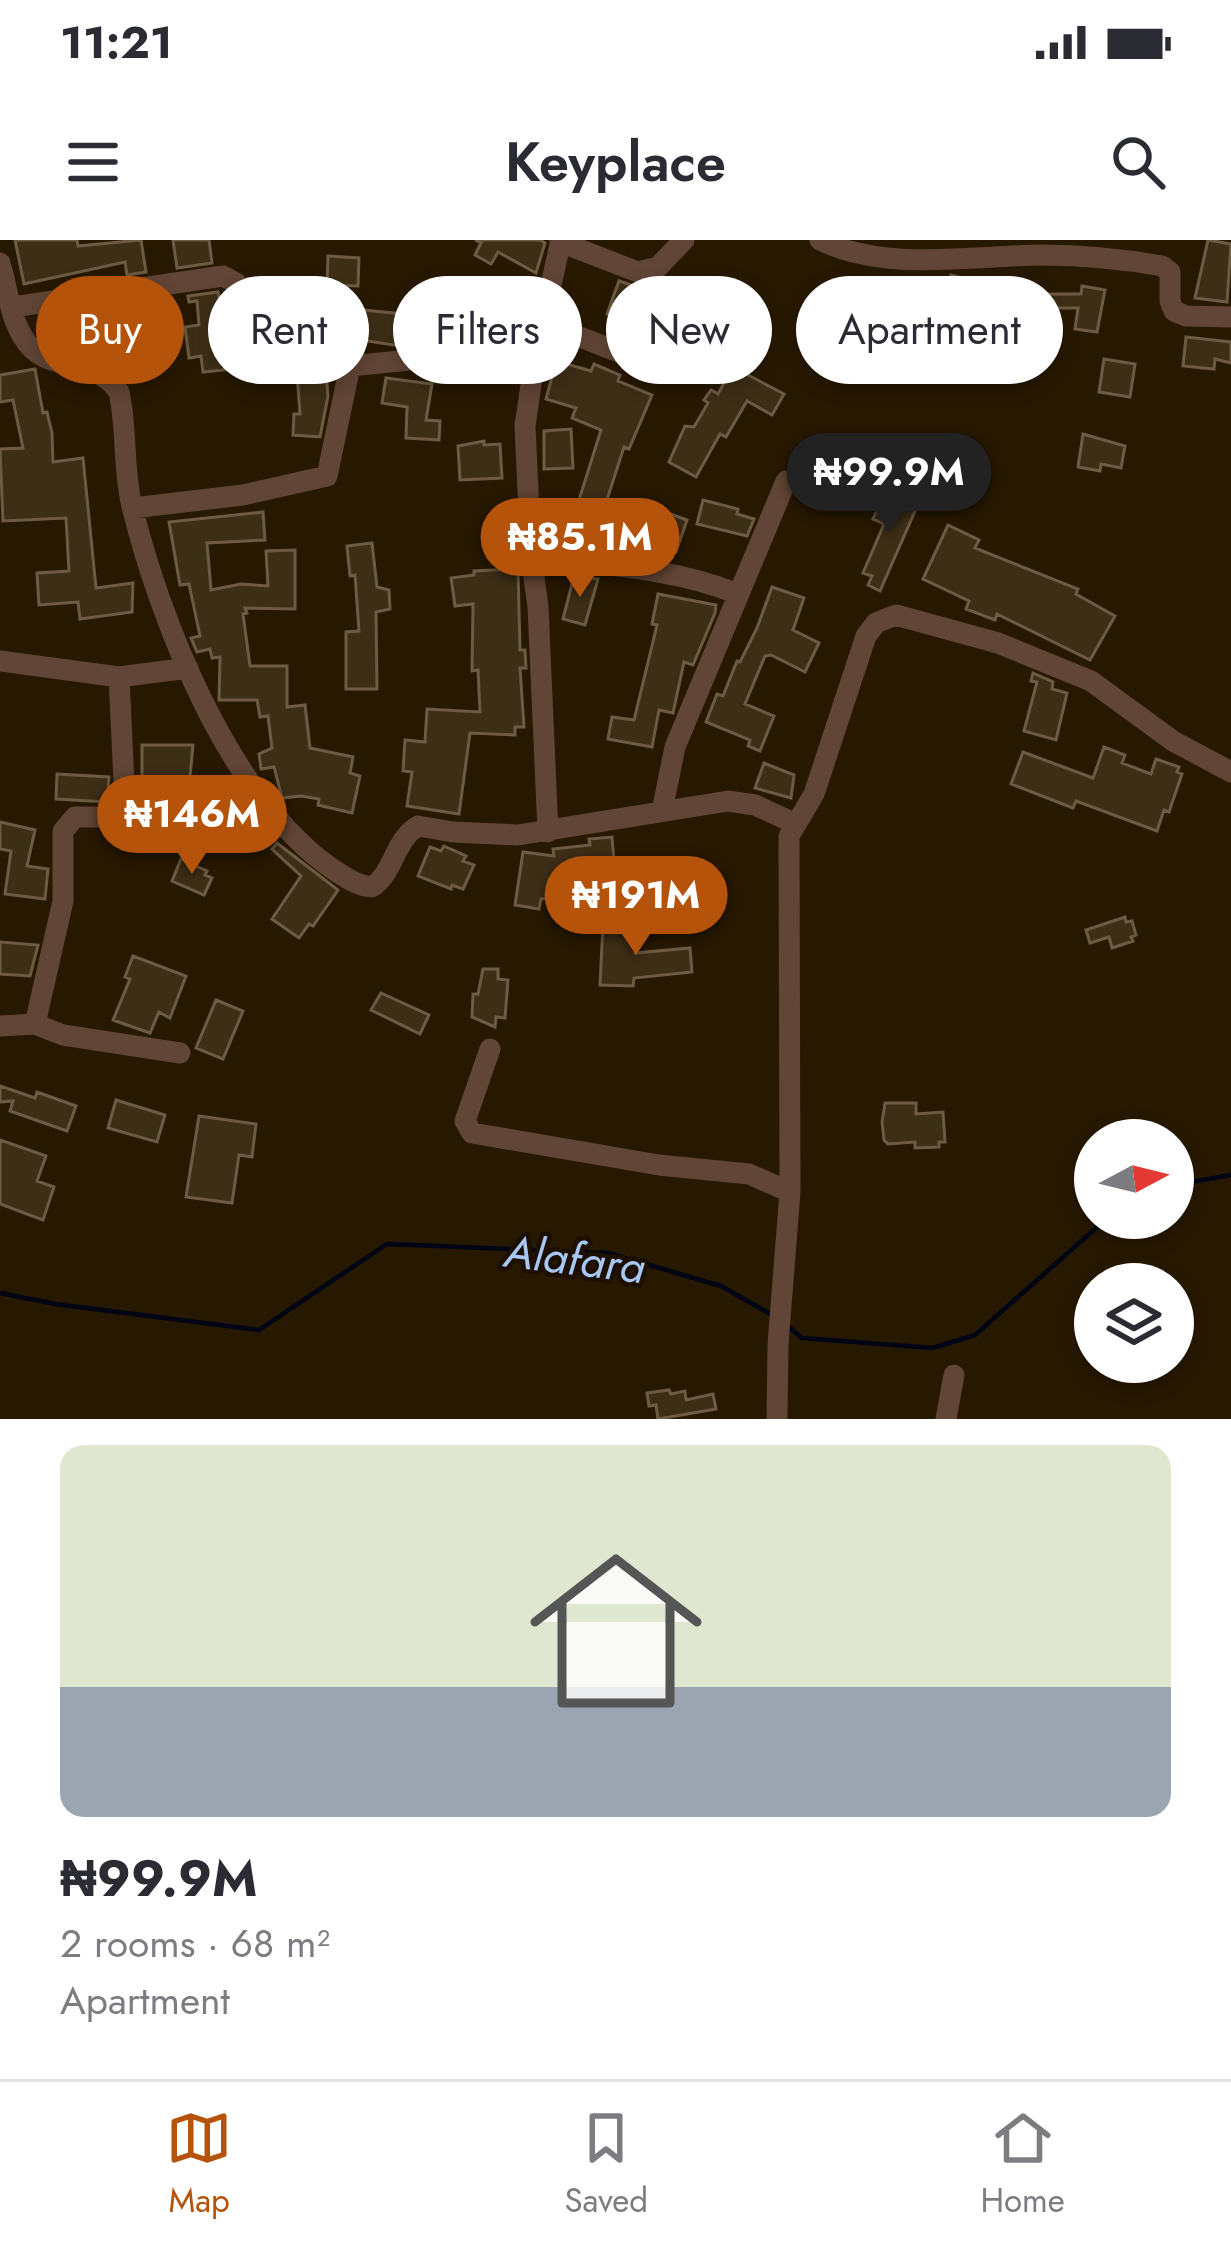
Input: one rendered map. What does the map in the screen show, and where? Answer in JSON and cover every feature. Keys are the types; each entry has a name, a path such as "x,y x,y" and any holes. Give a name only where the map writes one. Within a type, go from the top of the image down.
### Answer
{"street":[{"path":"553,276 560,241 638,272 658,267 684,240"},
{"path":"820,240 878,256 1045,255 1162,266 1170,272 1174,311 1186,316 1231,317"},
{"path":"0,263 25,340 54,362 97,370 119,392 125,475 171,629 234,754 302,848 362,886 380,884 403,838 418,826 453,832 548,832 728,801 754,805 794,823"},
{"path":"13,307 208,278"},
{"path":"0,345 25,340"},
{"path":"133,508 243,495 327,476 350,366 393,362"},
{"path":"531,384 525,426 548,832"},
{"path":"662,811 675,747 786,481"},
{"path":"531,556 619,564 703,580 738,594"},
{"path":"777,1419 790,1192 789,836 814,794 866,636 876,622 896,615 998,643 1072,670 1173,741 1231,772"},
{"path":"0,661 119,677 188,668"},
{"path":"35,1024 63,901 63,831 75,817 111,817 121,810 119,677"},
{"path":"0,1026 35,1024 63,1035 180,1053"},
{"path":"490,1049 465,1121 472,1133 659,1165 749,1174 790,1192"},
{"path":"946,1419 953,1376"}],"building":[{"path":"15,240 77,240 78,246 141,240 146,272 127,275 125,262 61,276 36,276 36,281 24,284"},
{"path":"173,240 209,240 212,263 177,268"},
{"path":"475,240 545,243 536,273 498,252 491,264 475,255 481,243"},
{"path":"1208,240 1231,244 1227,302 1195,298"},
{"path":"328,256 359,258 358,276 327,276"},
{"path":"1082,286 1105,290 1097,332 1075,329 1078,308 1063,308 1063,294 1081,294"},
{"path":"208,293 208,372 203,372 201,356 189,358 185,327 199,325 197,301 189,302 188,296"},
{"path":"369,311 393,313 393,345 369,341"},
{"path":"1186,337 1231,342 1231,363 1215,359 1214,369 1183,366"},
{"path":"1104,359 1135,364 1130,397 1099,392"},
{"path":"594,364 606,369 606,384 625,384 652,395 629,449 624,447 603,512 578,503 601,430 572,418 576,408 546,399 550,384 582,384 582,368 591,371"},
{"path":"35,369 52,433 53,462 83,458 96,588 133,583 132,612 80,619 78,602 39,605 37,573 69,571 66,518 3,521 0,449 23,448 13,400 0,402 0,375"},
{"path":"386,378 393,379 393,384 432,384 426,420 440,421 439,440 406,438 407,407 382,403"},
{"path":"298,384 327,384 320,437 293,435 294,414 300,414"},
{"path":"724,384 765,384 784,394 772,415 747,401 726,437 720,434 696,477 669,462 685,426 694,427 711,390 718,394"},
{"path":"571,429 573,468 544,469 544,431"},
{"path":"1083,434 1125,446 1121,468 1078,467"},
{"path":"484,441 484,445 500,444 502,478 460,480 458,446"},
{"path":"887,488 919,502 880,591 868,585 872,576 863,573 884,524 873,519"},
{"path":"703,500 738,509 737,514 754,519 747,536 697,524"},
{"path":"659,510 687,520 676,552 649,543"},
{"path":"263,512 265,540 207,543 211,590 241,584 268,586 266,551 295,550 295,609 245,608 250,666 287,666 287,707 305,705 310,748 353,757 350,773 360,776 352,813 318,805 319,799 282,798 274,767 261,769 259,754 272,748 268,716 260,717 257,700 219,700 220,657 212,658 210,649 197,652 191,638 200,636 189,584 180,585 169,522"},
{"path":"948,525 979,540 975,548 1078,589 1076,594 1115,616 1090,660 997,614 995,620 966,609 969,601 923,579"},
{"path":"372,543 377,587 389,590 390,609 376,612 377,689 346,689 346,632 359,631 355,575 350,576 347,546"},
{"path":"518,569 520,650 525,650 526,668 520,668 524,727 515,727 515,735 470,733 459,814 407,806 412,772 403,771 405,740 425,742 427,709 480,712 478,670 472,671 473,604 455,606 451,578 474,575 474,571"},
{"path":"574,576 598,579 585,625 563,619"},
{"path":"772,587 804,598 793,630 819,643 805,672 765,656 745,704 774,716 760,751 748,746 750,740 706,722 717,694 723,696 757,628"},
{"path":"658,594 716,605 715,613 693,665 684,662 673,713 659,710 652,747 608,739 612,717 634,720 657,625 652,624"},
{"path":"1033,673 1053,682 1052,689 1067,693 1056,740 1024,731 1037,682 1031,681"},
{"path":"142,745 193,745 190,777 142,777"},
{"path":"1104,747 1125,755 1122,763 1151,774 1156,759 1179,767 1177,772 1182,774 1169,812 1164,810 1157,831 1076,801 1073,808 1011,784 1023,752 1093,778"},
{"path":"764,763 794,775 791,798 755,788"},
{"path":"57,774 109,777 107,802 56,799"},
{"path":"232,804 258,819 240,850 220,839"},
{"path":"0,822 35,830 27,866 48,869 45,899 5,894 11,851 0,849"},
{"path":"612,837 616,885 573,888 574,896 541,899 539,909 515,905 523,852 554,856 553,849"},
{"path":"277,843 338,890 299,938 272,919 301,876 272,849"},
{"path":"444,846 474,865 463,889 418,876 430,847 441,851"},
{"path":"181,859 212,878 204,895 172,881"},
{"path":"1125,917 1126,922 1132,921 1133,941 1112,948 1109,937 1090,943 1086,930"},
{"path":"603,924 636,926 635,953 690,948 692,972 634,978 633,986 600,985"},
{"path":"0,942 38,945 30,976 0,974"},
{"path":"133,956 186,976 170,1018 159,1012 150,1033 113,1020 130,979 125,977"},
{"path":"483,969 498,969 498,979 508,980 505,1018 496,1017 495,1027 472,1017 473,994 478,994"},
{"path":"381,993 429,1015 420,1034 371,1010"},
{"path":"216,1000 243,1011 223,1059 196,1048"},
{"path":"0,1086 35,1098 37,1092 76,1106 67,1131 10,1111 13,1101 0,1102"},
{"path":"116,1100 165,1115 157,1142 108,1128"},
{"path":"885,1103 916,1103 916,1114 943,1112 945,1142 939,1142 939,1147 915,1148 915,1142 888,1144 882,1122"},
{"path":"199,1116 256,1124 252,1157 239,1155 232,1203 186,1197"},
{"path":"0,1140 46,1156 37,1181 54,1187 43,1220 0,1204"},
{"path":"669,1390 671,1394 685,1391 686,1400 713,1394 716,1409 658,1419 656,1405 649,1406 647,1393"}],"waterway":[{"name":"Alafara","path":"1194,1182 1231,1175"},
{"name":"Alafara","path":"788,1326 802,1338 933,1348 975,1335 1084,1239"},
{"name":"Alafara","path":"0,1293 259,1330 387,1244 608,1253 721,1286 774,1316"}]}
